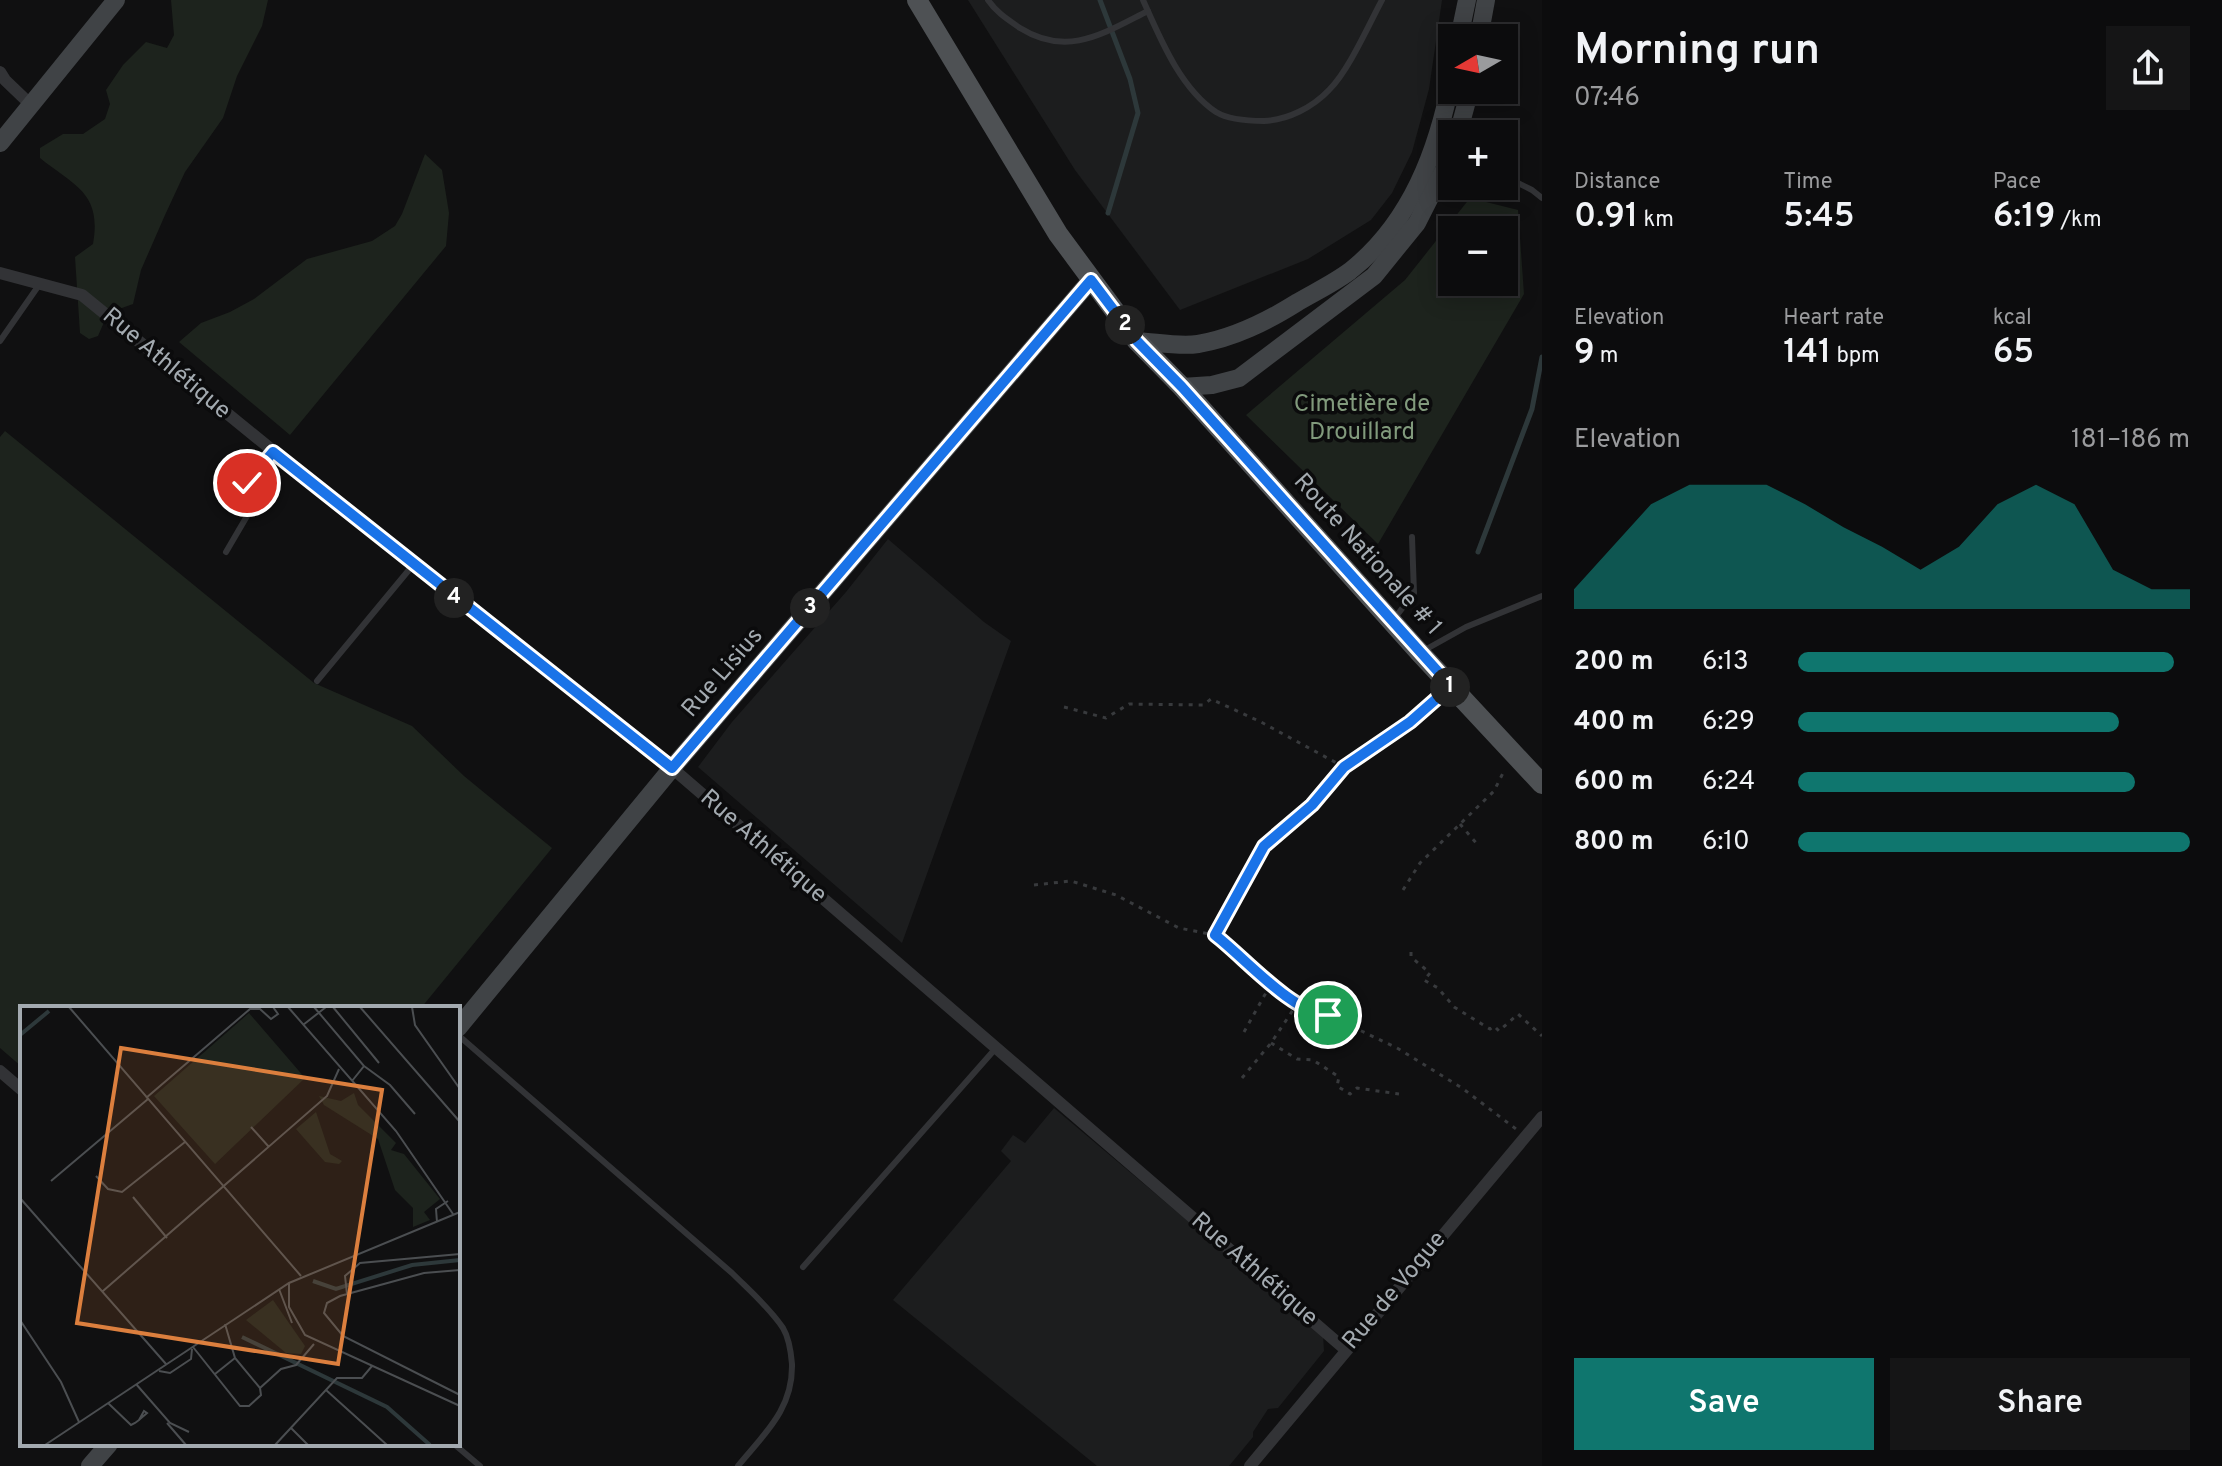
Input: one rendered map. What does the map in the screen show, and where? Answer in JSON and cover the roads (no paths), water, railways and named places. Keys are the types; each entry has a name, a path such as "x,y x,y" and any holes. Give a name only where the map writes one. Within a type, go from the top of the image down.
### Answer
{"main road":[{"name":"Route Nationale # 1","path":"917,0 1058,234 1137,341 1542,784"}],"street":[{"path":"0,143 116,0"},
{"path":"1462,24 1467,0"},
{"path":"1482,24 1486,0"},
{"path":"0,72 30,104"},
{"path":"1137,341 1195,345 1234,335 1269,320 1350,271 1382,240 1409,205 1431,154 1444,104"},
{"path":"1182,387 1212,385 1239,378 1374,276 1417,223 1438,182"},
{"name":"Rue Athlétique","path":"0,273 82,295 413,565 672,768 1346,1350"},
{"name":"Rue Lisius","path":"460,1026 672,768 1088,278"},
{"path":"0,1071 20,1088"},
{"name":"Rue de Vogue","path":"1250,1466 1542,1117"},
{"path":"90,1466 107,1446"}],"lane":[{"path":"988,0 996,12 1027,32 1052,42 1074,43 1098,36 1148,11"},
{"path":"1143,0 1165,49 1192,88 1218,113 1250,121 1275,121 1308,108 1331,89 1382,0"},
{"path":"1518,183 1542,198"},
{"path":"0,341 40,284"},
{"path":"226,552 257,499 247,483 273,452"},
{"path":"1392,622 1414,593 1412,537"},
{"path":"317,681 413,565"},
{"path":"1420,653 1466,627 1542,596"},
{"path":"460,1037 732,1273 773,1314 785,1331 791,1354 792,1385 783,1410 738,1466"},
{"path":"803,1267 996,1048"},
{"path":"456,1446 480,1466"}],"waterway":[{"path":"1100,0 1130,79 1138,113 1108,213"},
{"path":"1478,552 1532,409 1542,357"}],"park label":[{"name":"Cimetière de Drouillard","path":"1362,419"}]}
